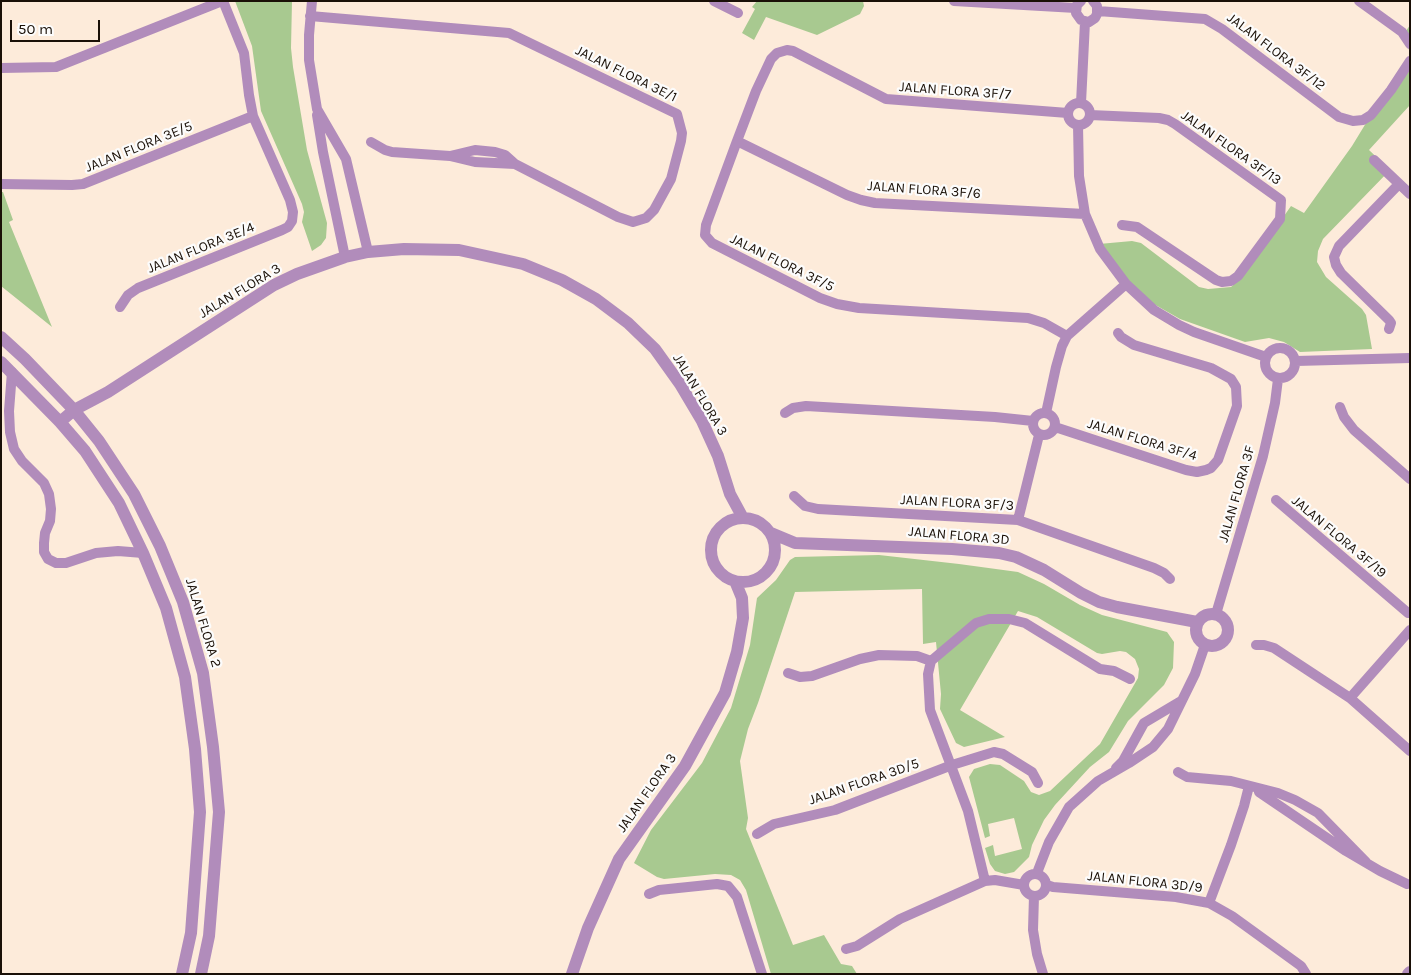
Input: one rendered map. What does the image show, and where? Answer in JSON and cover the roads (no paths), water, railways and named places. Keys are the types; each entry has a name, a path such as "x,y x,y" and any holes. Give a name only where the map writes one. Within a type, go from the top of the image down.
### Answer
{"street":[{"path":"1,68 42,69 61,66 222,1 246,58 248,95 253,116"},
{"path":"312,1 309,60 322,152 345,257"},
{"path":"714,1 738,14 725,1"},
{"path":"954,1 1078,5 1077,17 1084,22 1096,18 1095,6"},
{"path":"1359,1 1402,32 1410,44"},
{"name":"JALAN FLORA 3F/12","path":"1095,6 1206,19 1222,28 1339,116 1349,120 1358,121 1367,118 1391,90 1410,61"},
{"name":"JALAN FLORA 3E/1","path":"310,16 509,33 677,114 680,120 681,141 670,179 654,210 646,218 632,222 618,217 515,164 505,155 486,150 470,150 450,156 392,152 371,142"},
{"path":"1081,103 1084,22"},
{"name":"JALAN FLORA 3F/7","path":"736,141 773,55 782,50 793,52 886,99 1068,113"},
{"path":"1081,103 1088,107 1090,115 1086,123 1078,125 1071,121 1068,113 1073,106 1081,103"},
{"path":"317,109 346,159 368,252"},
{"name":"JALAN FLORA 3F/13","path":"1090,115 1168,120 1281,200 1280,219 1238,276 1231,281 1222,282 1216,280 1138,227 1122,225"},
{"name":"JALAN FLORA 3E/5","path":"1,184 83,184 253,116"},
{"name":"JALAN FLORA 3E/4","path":"120,307 128,295 138,288 282,230 290,224 292,216 290,200 253,116"},
{"path":"1078,125 1079,176 1085,214 1100,250 1126,284 1154,310 1179,325 1209,338 1266,357"},
{"name":"JALAN FLORA 3F/6","path":"736,141 847,195 875,203 1085,214"},
{"name":"JALAN FLORA 3F/5","path":"736,141 706,225 704,235 712,243 803,290 837,304 859,308 1028,318 1044,323 1067,336"},
{"path":"1374,160 1410,194"},
{"path":"1389,329 1391,323 1389,320 1342,273 1336,265 1334,257 1339,246 1398,184"},
{"name":"JALAN FLORA 3","path":"60,422 74,410 131,377 274,285 297,274 345,257 368,252 404,249 459,250 523,264 562,280 596,300 628,323 655,349 680,384 702,421 718,456 730,494 743,518"},
{"path":"1046,413 1056,367 1067,336 1126,284"},
{"name":"JALAN FLORA 3F/4","path":"1055,427 1186,470 1197,472 1206,470 1211,468 1218,460 1238,406 1236,387 1231,379 1211,368 1134,345 1121,337 1118,332"},
{"name":"JALAN FLORA 2","path":"1,337 74,410 99,440 134,494 160,546 183,602 203,673 219,812 209,936 200,974"},
{"path":"1280,348 1289,350 1296,361 1290,376 1278,379 1274,377 1267,371 1265,366 1266,357 1272,350 1280,348"},
{"path":"1296,361 1410,358"},
{"path":"1,362 60,422 85,451 118,503 143,553 166,608 185,677 195,750 200,812 191,933 182,974"},
{"path":"12,372 9,411 10,432 14,449 22,462 44,483 52,509 44,543 44,552 48,559 56,563 66,563 96,553 118,551 143,553"},
{"name":"JALAN FLORA 3F","path":"1216,614 1263,456 1276,403 1278,379"},
{"path":"785,413 793,408 806,406 1033,421"},
{"path":"1340,407 1344,417 1354,430 1410,479"},
{"path":"1046,413 1054,420 1055,427 1050,433 1043,436 1033,429 1033,421 1036,415 1046,413"},
{"path":"1018,520 1039,435"},
{"name":"JALAN FLORA 3","path":"572,974 588,928 619,859 686,766 725,693 736,652 742,618 742,598 735,581 726,577 718,570 711,552 716,532 723,525 730,494"},
{"name":"JALAN FLORA 3F/3","path":"794,496 805,506 818,509 1018,520 1154,568 1164,573 1170,579"},
{"name":"JALAN FLORA 3F/19","path":"1276,500 1409,612"},
{"path":"723,525 732,520 743,518 754,520 763,525 775,543 775,554 765,574 745,582 735,581"},
{"name":"JALAN FLORA 3D","path":"770,533 795,543 952,548 999,553 1028,562 1099,602 1197,622"},
{"path":"775,554 795,543"},
{"path":"742,598 755,579"},
{"path":"1350,698 1410,629 1406,622 1409,612"},
{"path":"1216,614 1221,616 1227,625 1227,636 1221,644 1215,646 1205,645 1197,638 1195,627 1197,622 1205,615 1216,614"},
{"path":"985,881 968,811 930,710 928,674 931,661 976,624 989,619 1009,619 1025,623 1100,669 1114,671 1130,680"},
{"path":"1037,873 1048,842 1070,807 1098,781 1153,747 1168,729 1195,674 1205,645"},
{"path":"1256,645 1274,648 1350,698 1410,751"},
{"path":"788,673 800,677 812,676 879,655 917,656 931,661"},
{"path":"1111,773 1122,761 1144,723 1181,701"},
{"name":"JALAN FLORA 3D/5","path":"757,834 774,824 835,810 990,753 999,752 1032,772 1038,783"},
{"path":"1178,772 1187,777 1231,781 1278,793 1318,813 1366,862"},
{"path":"1249,786 1268,796 1337,845 1380,872 1406,884"},
{"path":"1209,902 1231,845 1249,786"},
{"path":"1037,873 1043,876 1047,885 1041,894 1034,896 1026,891 1024,885 1028,876 1037,873"},
{"path":"846,949 857,946 900,919 985,881 996,880 1024,885"},
{"path":"650,894 659,890 717,884 728,886 737,897 762,974"},
{"name":"JALAN FLORA 3D/9","path":"1047,885 1176,897 1209,902 1232,916 1301,966 1306,974"},
{"path":"1034,896 1033,930 1043,974"}]}
